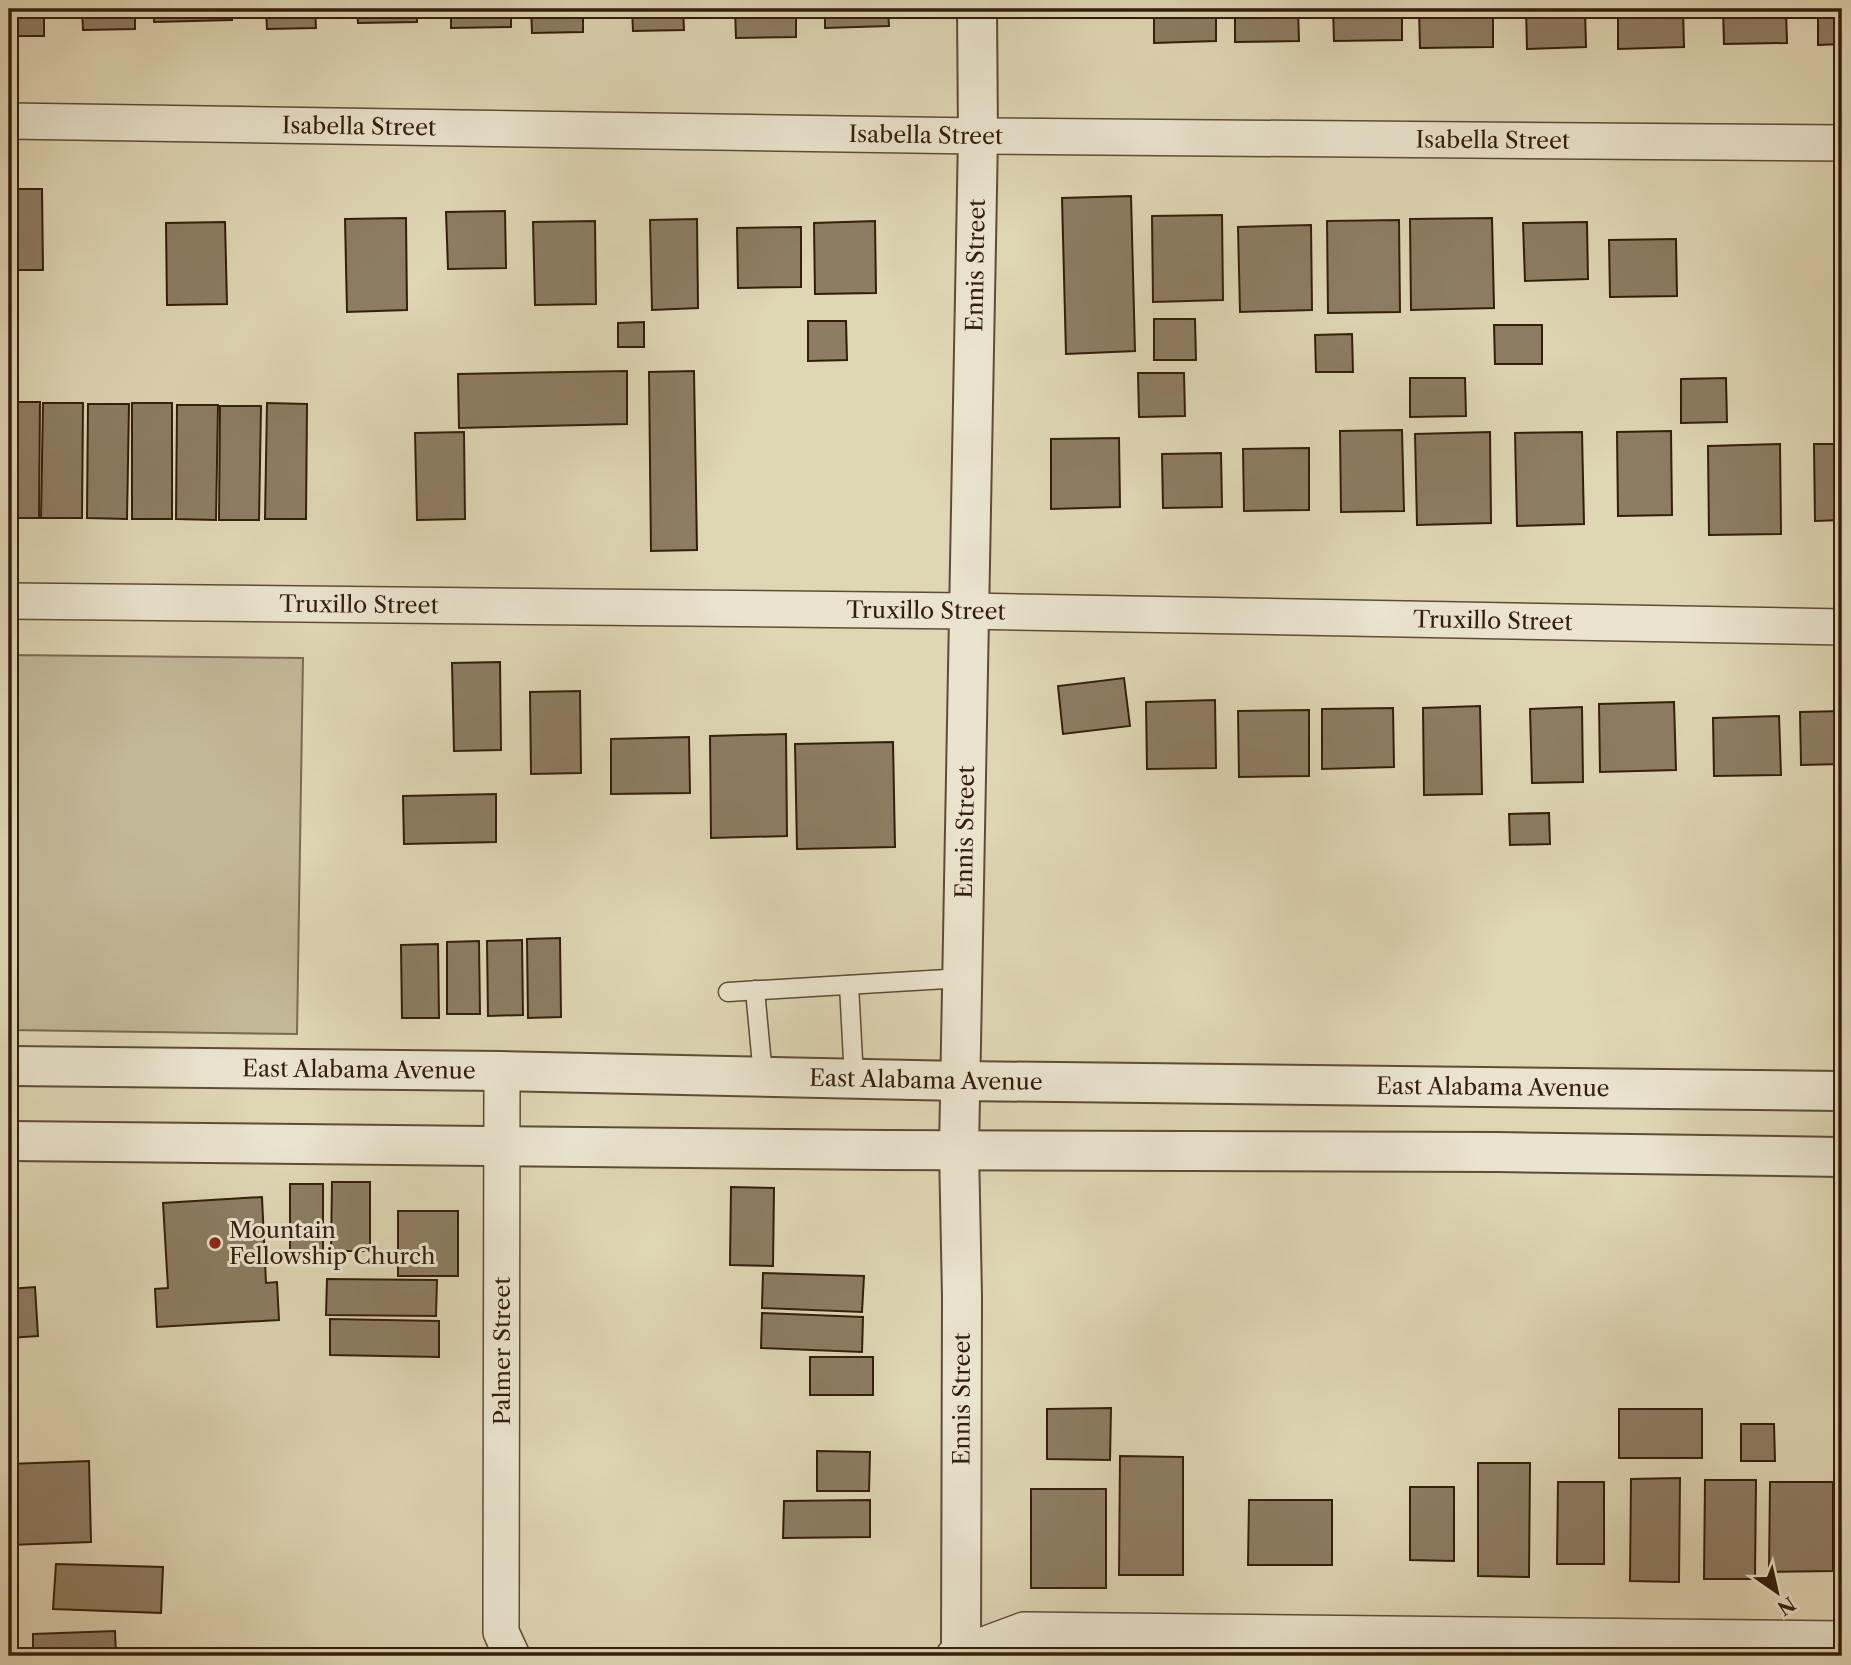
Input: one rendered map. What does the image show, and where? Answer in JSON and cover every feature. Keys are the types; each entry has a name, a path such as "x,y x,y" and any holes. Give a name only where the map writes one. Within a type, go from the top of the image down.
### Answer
{"street":[{"name":"Ennis Street","path":"959,1655 962,1296 959,1150 978,136 976,9"},
{"name":"Isabella Street","path":"9,121 978,136 1842,143"},
{"name":"Truxillo Street","path":"9,601 968,611 1842,627"},
{"name":"East Alabama Avenue","path":"9,1066 1842,1091"},
{"name":"Palmer Street","path":"502,1071 507,1644"},
{"path":"9,1141 1842,1157"},
{"path":"959,1655 1024,1630 1842,1639"}],"lane":[{"path":"728,992 963,978"},
{"path":"849,985 854,1079"},
{"path":"755,990 763,1076"}],"shaded area":[{"path":"9,655 303,658 297,1034 9,1030"}],"building":[{"path":"9,9 44,9 44,36 9,36"},
{"path":"82,9 135,9 135,29 83,30"},
{"path":"154,9 232,9 232,20 154,22"},
{"path":"266,9 315,9 316,28 267,29"},
{"path":"357,9 417,9 417,22 358,23"},
{"path":"451,9 511,9 511,27 451,28"},
{"path":"531,9 583,9 583,32 532,33"},
{"path":"632,9 683,9 684,30 633,31"},
{"path":"735,9 796,9 796,37 736,38"},
{"path":"825,9 888,9 889,26 825,28"},
{"path":"1154,9 1216,9 1216,41 1154,43"},
{"path":"1235,9 1298,9 1299,41 1235,42"},
{"path":"1333,9 1402,9 1402,40 1334,41"},
{"path":"1419,9 1493,9 1493,47 1420,48"},
{"path":"1526,9 1585,9 1586,47 1527,49"},
{"path":"1618,9 1683,9 1684,47 1618,49"},
{"path":"1723,9 1786,9 1787,43 1724,44"},
{"path":"1818,9 1842,9 1842,44 1818,45"},
{"path":"9,189 42,189 43,270 9,270"},
{"path":"1131,196 1135,351 1066,354 1062,198"},
{"path":"505,211 506,268 448,269 446,212"},
{"path":"1222,215 1223,300 1153,302 1152,216"},
{"path":"406,218 407,310 347,312 345,219"},
{"path":"1492,218 1494,308 1411,310 1410,219"},
{"path":"697,219 698,308 652,310 650,220"},
{"path":"1399,220 1400,312 1328,313 1327,221"},
{"path":"595,221 596,304 535,305 533,222"},
{"path":"875,221 876,293 815,294 814,223"},
{"path":"225,222 227,304 167,305 166,223"},
{"path":"1587,222 1588,279 1525,281 1523,223"},
{"path":"1311,225 1312,310 1240,312 1238,227"},
{"path":"801,227 801,287 738,288 737,228"},
{"path":"1676,239 1677,296 1610,297 1609,240"},
{"path":"1154,319 1195,319 1196,360 1154,360"},
{"path":"808,321 846,321 847,360 808,361"},
{"path":"644,322 644,347 618,347 618,323"},
{"path":"1494,325 1542,325 1542,364 1495,364"},
{"path":"1352,334 1353,372 1316,372 1315,335"},
{"path":"627,371 627,424 459,428 458,374"},
{"path":"694,371 697,550 651,551 649,372"},
{"path":"1138,373 1184,373 1185,416 1139,417"},
{"path":"1410,378 1465,378 1466,416 1410,417"},
{"path":"1726,378 1727,422 1681,423 1681,379"},
{"path":"9,402 40,402 39,518 9,518"},
{"path":"43,403 83,403 82,518 41,518"},
{"path":"132,403 172,403 172,519 132,519"},
{"path":"267,403 307,404 306,519 265,519"},
{"path":"88,404 129,404 127,519 87,518"},
{"path":"177,405 218,405 216,520 176,519"},
{"path":"220,406 261,406 259,520 219,520"},
{"path":"1402,430 1404,511 1341,512 1340,431"},
{"path":"1671,431 1672,515 1618,516 1617,432"},
{"path":"464,432 465,519 417,520 415,433"},
{"path":"1490,432 1491,523 1417,525 1415,434"},
{"path":"1582,432 1584,524 1517,526 1515,433"},
{"path":"1119,438 1120,507 1051,509 1051,439"},
{"path":"1780,444 1781,534 1709,535 1708,446"},
{"path":"1814,444 1842,444 1842,520 1815,521"},
{"path":"1309,448 1309,510 1244,511 1243,449"},
{"path":"1221,453 1222,507 1163,508 1162,454"},
{"path":"500,662 501,750 454,751 452,663"},
{"path":"1124,678 1130,726 1063,734 1058,686"},
{"path":"580,691 581,773 531,774 530,692"},
{"path":"1215,700 1216,768 1147,769 1146,702"},
{"path":"1674,702 1676,770 1600,772 1599,704"},
{"path":"1480,706 1482,794 1424,795 1423,708"},
{"path":"1582,707 1583,782 1532,783 1530,709"},
{"path":"1393,708 1394,767 1322,769 1322,709"},
{"path":"1309,710 1309,776 1239,777 1238,711"},
{"path":"1842,711 1842,764 1801,765 1800,712"},
{"path":"1779,716 1781,775 1714,776 1713,718"},
{"path":"786,734 787,836 711,838 710,736"},
{"path":"689,737 690,793 611,794 611,739"},
{"path":"893,742 895,847 797,849 795,744"},
{"path":"496,794 496,842 404,844 403,796"},
{"path":"1549,813 1550,844 1510,845 1509,814"},
{"path":"560,938 561,1017 528,1018 527,939"},
{"path":"522,940 523,1015 488,1016 487,941"},
{"path":"479,941 480,1014 447,1014 447,942"},
{"path":"438,944 439,1018 402,1018 401,945"},
{"path":"332,1182 370,1182 370,1251 331,1251"},
{"path":"290,1184 323,1184 323,1250 290,1250"},
{"path":"731,1187 774,1188 773,1266 730,1265"},
{"name":"Mountain Fellowship Church","path":"262,1197 266,1283 277,1282 279,1320 157,1327 155,1289 168,1288 163,1203"},
{"path":"398,1211 458,1211 458,1276 398,1276"},
{"path":"763,1273 864,1276 862,1312 762,1308"},
{"path":"327,1279 437,1280 436,1316 326,1315"},
{"path":"35,1287 38,1336 9,1338 9,1289"},
{"path":"762,1313 863,1317 862,1352 761,1348"},
{"path":"330,1319 439,1321 439,1357 330,1355"},
{"path":"810,1357 873,1357 873,1395 810,1395"},
{"path":"1111,1408 1110,1460 1047,1459 1047,1409"},
{"path":"1619,1409 1702,1409 1702,1458 1619,1458"},
{"path":"1741,1424 1774,1424 1775,1461 1741,1461"},
{"path":"817,1451 870,1452 869,1491 817,1491"},
{"path":"1120,1456 1183,1457 1183,1575 1119,1575"},
{"path":"89,1461 91,1542 9,1545 9,1464"},
{"path":"1478,1463 1530,1463 1529,1577 1478,1576"},
{"path":"1680,1478 1679,1582 1630,1581 1631,1479"},
{"path":"1705,1480 1756,1480 1755,1579 1704,1579"},
{"path":"1558,1482 1604,1482 1604,1564 1557,1564"},
{"path":"1770,1482 1833,1482 1833,1571 1769,1572"},
{"path":"1410,1487 1454,1487 1454,1561 1410,1560"},
{"path":"1031,1489 1106,1489 1106,1588 1031,1588"},
{"path":"870,1500 870,1537 783,1538 784,1501"},
{"path":"1249,1500 1332,1500 1332,1565 1248,1565"},
{"path":"56,1564 163,1567 161,1613 53,1609"},
{"path":"115,1631 116,1656 33,1656 33,1634"}],"place":[{"name":"Mountain Fellowship Church","path":"215,1243"}]}
